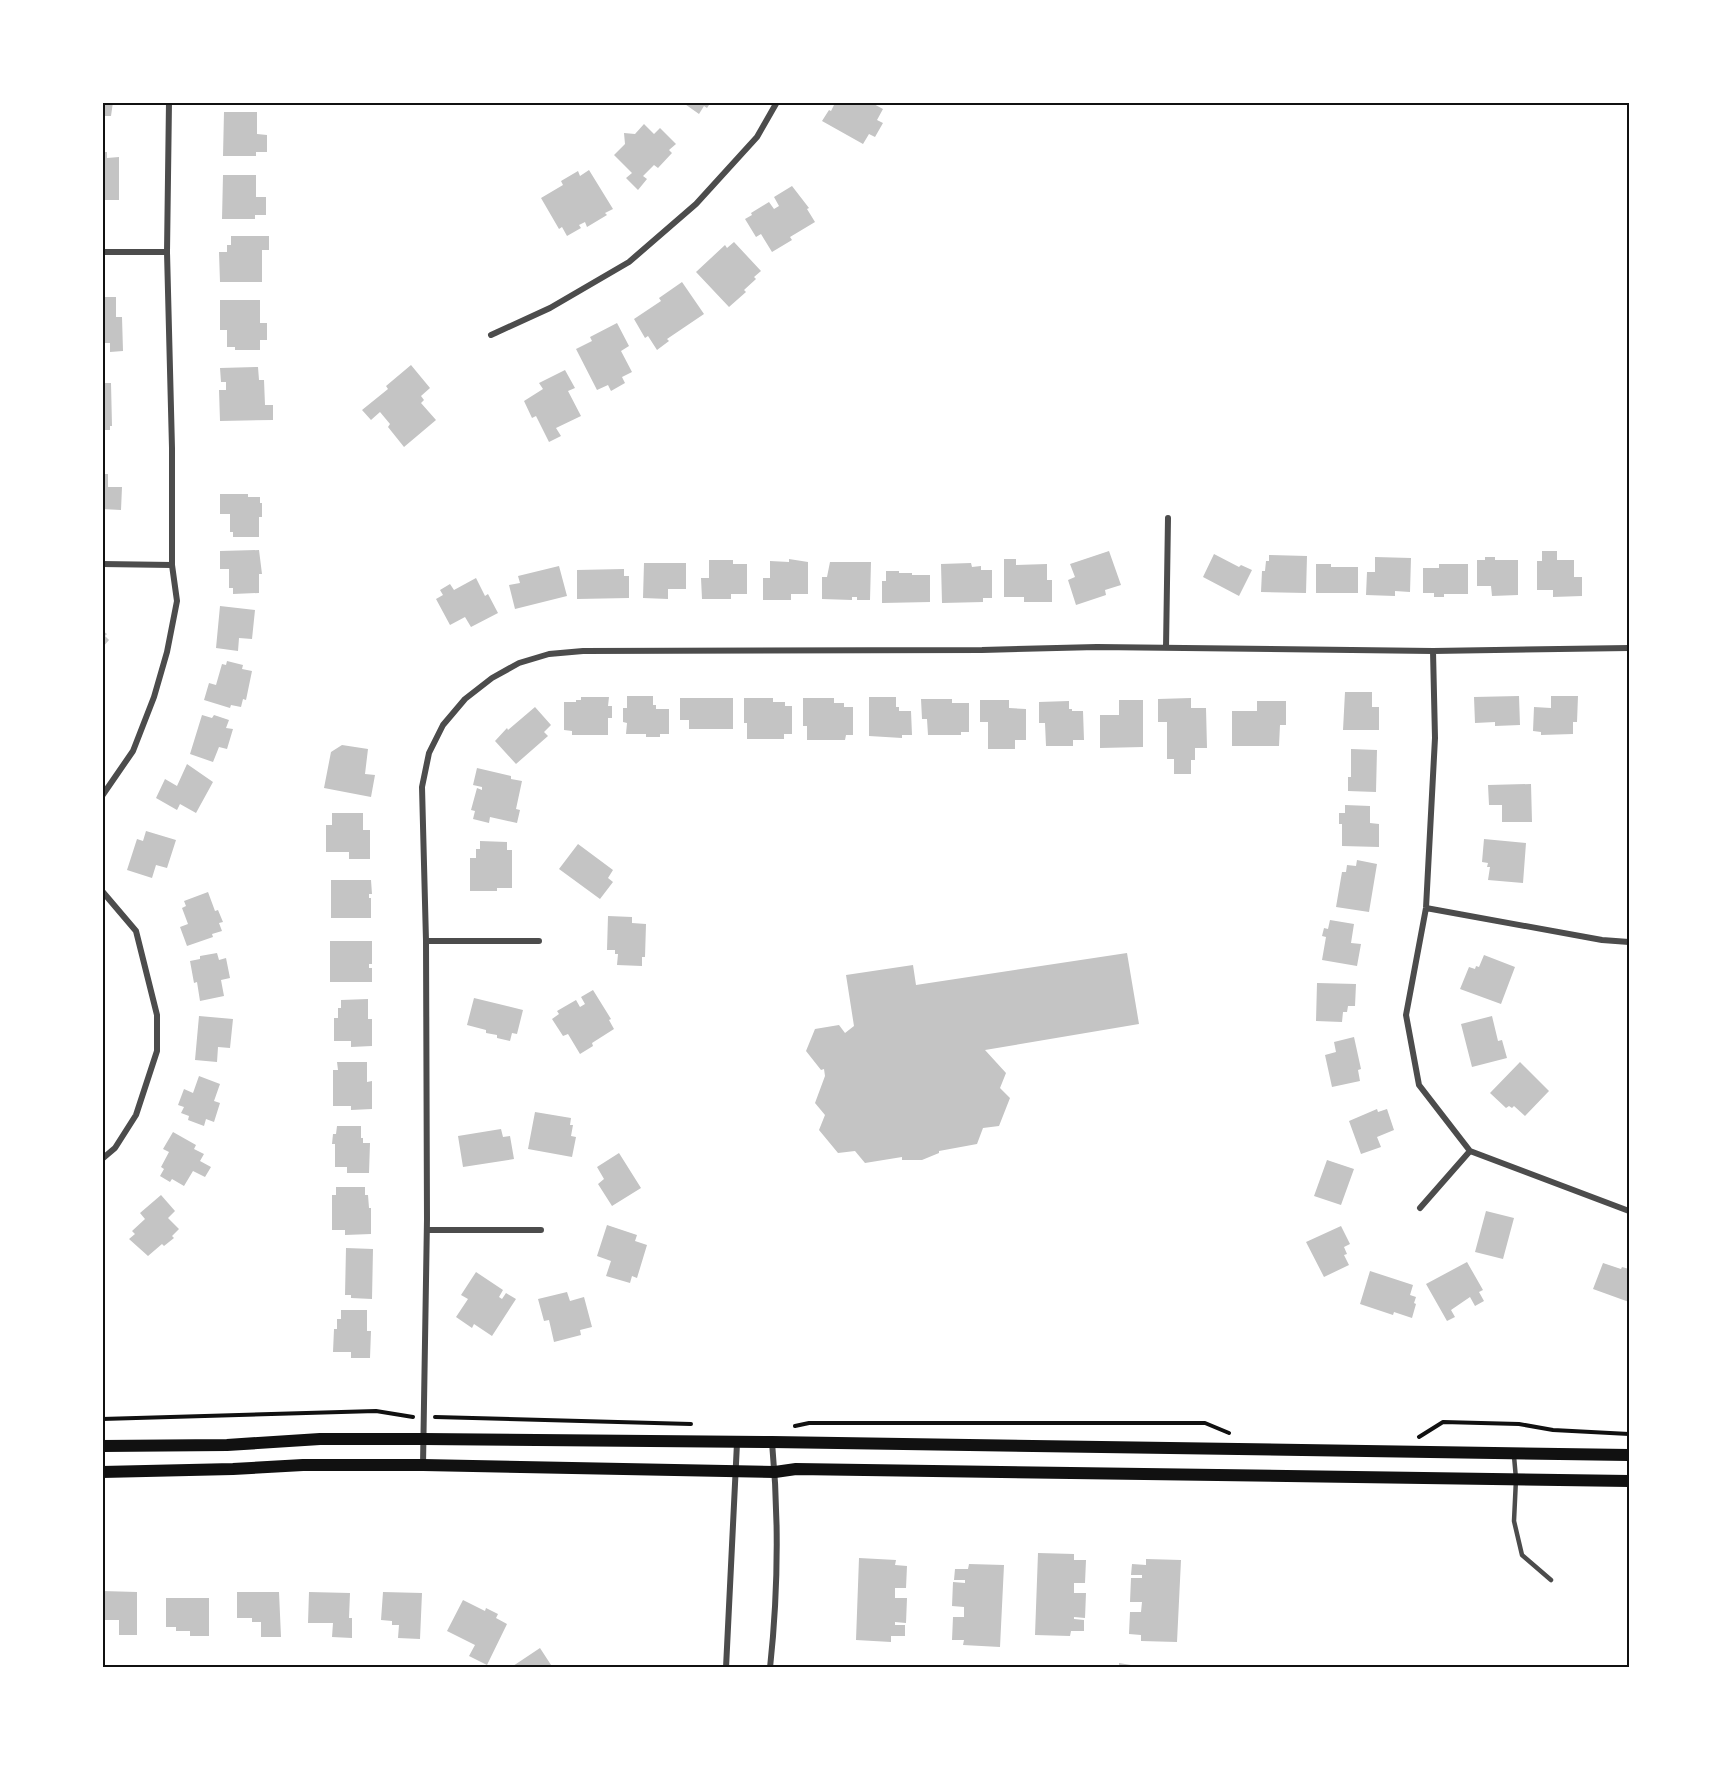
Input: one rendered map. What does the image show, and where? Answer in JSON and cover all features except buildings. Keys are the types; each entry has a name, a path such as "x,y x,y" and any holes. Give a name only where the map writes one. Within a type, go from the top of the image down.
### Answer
{"main road":[{"path":"102,1446 227,1445 320,1439 423,1439 1629,1455"},
{"path":"102,1472 303,1465 423,1465 775,1472 796,1469 1629,1481"}],"street":[{"path":"102,796 133,751 154,698 167,652 177,601 172,565 172,448 167,252 169,102"},
{"path":"491,335 550,308 629,262 696,204 757,136 777,102"},
{"path":"102,252 167,252"},
{"path":"1166,648 1168,518"},
{"path":"102,564 172,565"},
{"path":"423,1465 427,1230 426,941 422,788 429,753 443,725 465,699 492,678 519,663 549,654 583,651 982,650 1097,647 1433,651 1629,648"},
{"path":"1433,651 1436,738 1426,908 1406,1015 1419,1085 1470,1150 1629,1211"},
{"path":"102,891 136,932 157,1015 157,1051 136,1115 115,1148 102,1159"},
{"path":"1426,908 1602,940 1629,942"},
{"path":"426,941 539,940"},
{"path":"1419,1208 1470,1150"},
{"path":"427,1230 540,1230"},
{"path":"770,1668 774,1629 777,1491 772,1442"},
{"path":"726,1668 737,1443"}],"lane":[{"path":"1514,1453 1516,1479 1514,1521 1522,1556 1551,1580"}],"path":[{"path":"102,1419 376,1412 423,1419 440,1416 695,1424"},
{"path":"793,1426 809,1422 1205,1422 1229,1433 1237,1434"},
{"path":"1419,1437 1443,1422 1519,1424 1552,1430 1629,1434"}]}
